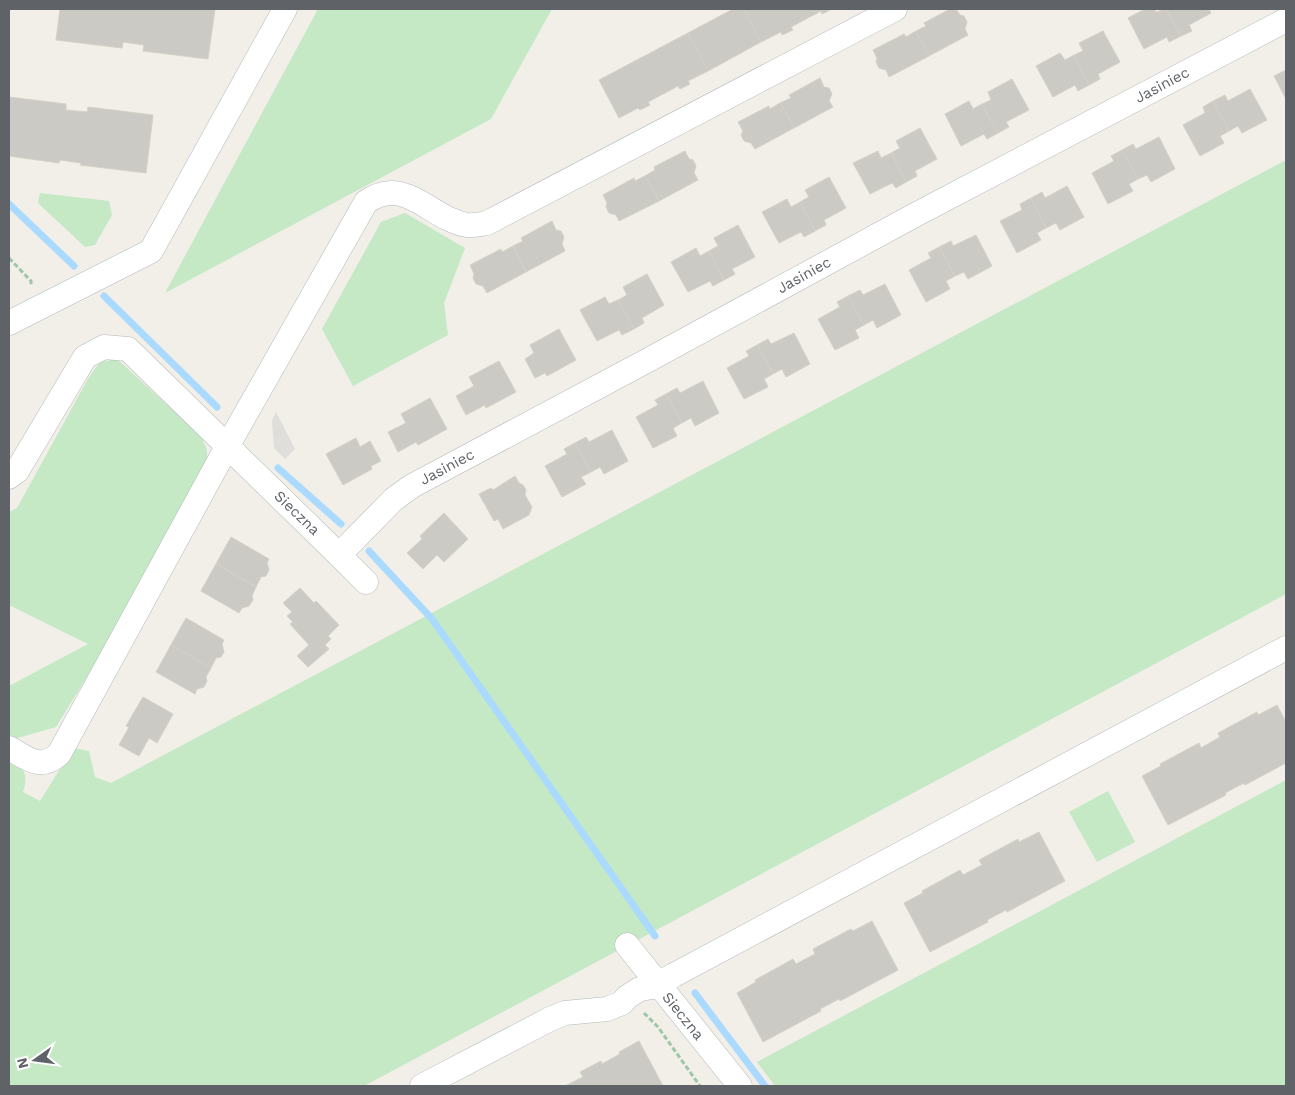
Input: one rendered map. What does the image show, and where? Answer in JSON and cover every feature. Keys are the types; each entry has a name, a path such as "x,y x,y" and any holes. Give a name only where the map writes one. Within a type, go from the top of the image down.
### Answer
{"street":[{"path":"9,323 151,250 285,9"},
{"path":"9,748 38,763 52,760 58,754 228,445 366,202 377,194 388,192 401,193 465,225 487,223 895,9"},
{"name":"Jasiniec","path":"339,554 394,499 412,486 639,365 915,214 1286,20"},
{"name":"Sieczna","path":"9,477 17,472 85,357 104,347 128,349 366,582"},
{"path":"422,1086 550,1019 565,1013 608,1009 622,1003 627,997 640,989 658,984 1286,648"},
{"name":"Sieczna","path":"627,945 740,1086"}],"path":[{"path":"9,258 31,281 32,311"},
{"path":"627,997 658,1027 700,1086"}],"shaded area":[{"path":"276,412 295,449 285,459 274,448 272,421"}],"green space":[{"path":"318,9 552,9 491,119 165,293"},
{"path":"1286,160 1286,594 364,1086 9,1086 9,758 22,768 24,772 25,786 23,792 40,801 73,748 89,751 95,777 111,783"},
{"path":"40,193 109,201 112,215 95,245 85,247 38,203"},
{"path":"405,213 465,248 444,303 448,335 353,386 322,329 381,222"},
{"path":"117,359 201,436 207,450 207,463 104,649 56,727 14,739 9,735 9,686 88,644 9,605 9,512 17,508 89,377 100,362"},
{"path":"1286,780 1286,1086 775,1086 757,1062"},
{"path":"1108,791 1135,842 1097,862 1069,812"}],"building":[{"path":"60,9 215,9 208,59 143,51 144,45 123,42 122,48 56,40"},
{"path":"733,9 744,9 761,42 708,71 688,33"},
{"path":"744,9 832,9 822,14 821,11 791,27 793,30 782,35 781,32 761,42"},
{"path":"950,9 956,9 960,15 964,16 967,22 965,29 968,35 929,56 916,31 926,26 924,23"},
{"path":"1145,9 1154,9 1156,12 1166,9 1181,36 1169,42 1167,37 1144,49 1128,18"},
{"path":"1166,9 1209,9 1211,13 1189,25 1192,31 1181,36"},
{"path":"916,31 929,56 889,77 886,70 879,68 873,50 904,34 906,37"},
{"path":"1103,31 1120,62 1098,74 1100,79 1089,85 1074,55 1083,51 1079,43"},
{"path":"688,33 708,71 688,81 690,84 680,89 678,86 648,102 650,105 640,110 638,108 619,118 599,80"},
{"path":"1060,53 1065,60 1074,55 1089,85 1078,91 1075,85 1053,97 1036,66"},
{"path":"1286,70 1286,99 1274,76"},
{"path":"820,78 824,87 829,88 832,94 829,101 833,107 794,128 780,103 791,98 789,95"},
{"path":"1012,79 1029,110 1006,122 1009,127 998,133 982,104 991,100 988,92"},
{"path":"1250,89 1267,120 1242,133 1238,126 1229,131 1213,101 1225,95 1228,101"},
{"path":"9,97 66,104 66,110 87,112 88,107 153,115 146,173 80,165 81,163 60,160 59,163 9,156"},
{"path":"969,101 973,109 982,104 998,133 987,139 984,134 961,146 945,114"},
{"path":"1213,101 1229,131 1220,136 1224,143 1200,156 1183,125 1205,113 1203,107"},
{"path":"780,103 794,128 755,149 751,143 744,141 741,135 743,131 738,122 769,106 770,109"},
{"path":"920,128 937,159 915,171 917,176 906,182 891,153 900,148 896,141"},
{"path":"1159,137 1175,169 1151,182 1147,175 1138,179 1122,150 1133,144 1136,149"},
{"path":"1122,150 1138,179 1129,184 1133,191 1108,204 1092,173 1114,161 1111,156"},
{"path":"685,151 689,159 693,160 696,166 694,173 698,180 659,201 645,176 655,170 654,167"},
{"path":"878,151 881,158 891,153 906,182 896,188 892,183 870,194 853,163"},
{"path":"645,176 659,201 619,221 616,215 609,213 603,195 634,178 635,181"},
{"path":"829,177 846,208 824,220 826,225 815,231 800,202 809,197 805,190"},
{"path":"1067,186 1084,217 1060,230 1056,223 1046,228 1031,198 1042,192 1045,198"},
{"path":"1031,198 1046,228 1037,233 1041,240 1017,253 1000,221 1022,210 1020,204"},
{"path":"787,199 791,207 800,202 815,231 804,237 801,232 779,243 762,212"},
{"path":"552,221 556,230 561,231 564,237 562,244 565,251 526,272 513,246 523,241 521,238"},
{"path":"738,225 755,257 732,269 735,274 724,280 709,251 718,246 714,238"},
{"path":"976,235 992,266 968,279 964,272 955,276 939,247 951,241 953,246"},
{"path":"513,246 526,272 487,293 483,286 476,284 470,265 501,249 502,252"},
{"path":"939,247 955,276 946,281 950,289 926,302 909,270 931,258 928,253"},
{"path":"696,248 700,256 709,251 724,280 713,286 710,281 688,292 671,262"},
{"path":"647,274 664,305 642,318 644,323 634,329 618,300 627,295 623,287"},
{"path":"885,284 901,315 877,328 873,320 864,325 848,296 860,290 863,295"},
{"path":"848,296 864,325 855,330 859,338 835,350 818,319 840,307 837,302"},
{"path":"605,297 609,304 618,300 634,329 622,335 619,330 597,341 580,310"},
{"path":"559,329 576,360 547,376 545,373 535,378 525,359 534,353 530,345"},
{"path":"794,333 810,364 786,377 782,369 773,374 757,345 768,339 771,344"},
{"path":"757,345 773,374 764,379 768,387 744,399 727,368 749,356 746,351"},
{"path":"499,361 516,392 486,408 485,405 466,415 456,396 474,386 469,377"},
{"path":"703,381 719,413 695,426 691,418 682,423 666,394 677,388 680,393"},
{"path":"666,394 682,423 673,428 677,436 653,448 636,417 658,405 655,400"},
{"path":"430,398 447,429 418,445 416,442 398,452 388,432 406,423 401,414"},
{"path":"612,430 628,461 604,474 600,467 591,472 575,443 586,437 589,442"},
{"path":"356,438 360,447 370,441 381,461 371,466 372,469 343,485 326,454"},
{"path":"575,443 591,472 581,477 586,484 562,497 545,466 567,454 564,449"},
{"path":"515,476 526,490 525,495 532,507 529,515 503,529 498,519 494,521 479,494 491,488 493,490"},
{"path":"444,513 468,539 444,562 437,555 423,569 407,553 422,539 420,536"},
{"path":"231,537 269,559 267,563 269,570 266,576 261,577 256,587 216,564"},
{"path":"216,564 256,587 252,596 253,600 249,606 242,608 239,613 201,591"},
{"path":"300,588 314,603 316,601 339,625 328,636 331,639 325,645 329,649 308,667 297,656 309,645 290,624 293,622 287,616 292,612 283,603"},
{"path":"186,618 224,640 222,644 224,652 221,657 216,658 211,668 171,645"},
{"path":"171,645 211,668 206,677 207,681 204,687 197,689 195,694 156,672"},
{"path":"143,697 173,714 157,743 149,738 139,756 119,745 129,727 126,726"},
{"path":"1277,705 1286,722 1286,763 1245,785 1244,783 1225,793 1226,795 1168,825 1142,776 1199,743 1201,748 1220,737 1218,733 1257,712 1258,715"},
{"path":"1039,832 1065,881 1007,912 1006,910 987,920 988,922 930,952 904,903 960,870 963,875 982,865 979,860 1018,839 1019,842"},
{"path":"872,921 898,970 840,1001 839,999 820,1009 821,1011 763,1042 737,993 756,982 755,980 793,959 796,964 815,954 813,949 851,929 853,931"},
{"path":"639,1041 663,1086 565,1086 583,1077 580,1072 601,1061 602,1064"}],"waterway":[{"path":"9,204 74,266"},
{"path":"104,296 217,407"},
{"path":"278,468 341,524"},
{"path":"369,551 432,619 655,936"},
{"path":"695,993 765,1086"}]}
